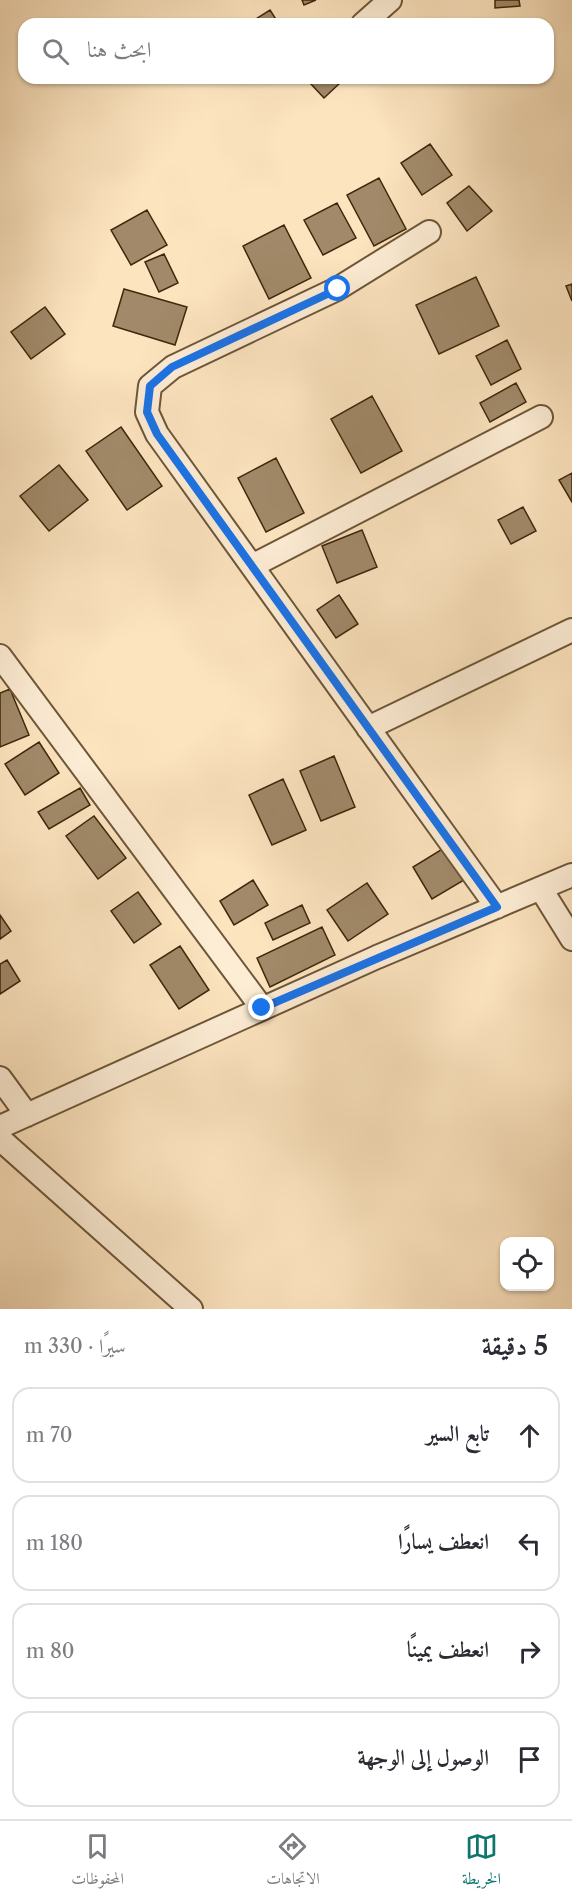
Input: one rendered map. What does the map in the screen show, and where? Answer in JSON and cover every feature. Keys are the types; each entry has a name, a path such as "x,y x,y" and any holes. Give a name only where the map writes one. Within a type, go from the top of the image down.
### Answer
{"street":[{"path":"370,18 390,0"},
{"path":"429,232 338,289 172,367 150,386 147,412 157,434 497,907"},
{"path":"252,566 541,417"},
{"path":"368,728 572,630"},
{"path":"0,656 262,1008"},
{"path":"0,1127 262,1008 572,876"},
{"path":"541,888 572,939"},
{"path":"0,1078 27,1115"},
{"path":"0,1139 191,1309"}],"building":[{"path":"302,0 316,0 304,5"},
{"path":"495,0 519,0 520,6 495,8"},
{"path":"270,10 275,18 257,18"},
{"path":"311,84 339,84 324,98"},
{"path":"430,144 452,175 422,195 401,163"},
{"path":"379,178 406,229 374,246 347,195"},
{"path":"469,186 492,211 467,231 447,203"},
{"path":"337,203 356,238 323,255 304,220"},
{"path":"147,210 167,245 131,265 111,230"},
{"path":"284,225 311,278 269,299 243,246"},
{"path":"164,254 178,283 159,292 145,262"},
{"path":"476,277 499,326 439,354 416,305"},
{"path":"572,284 572,301 566,286"},
{"path":"124,289 187,307 175,345 113,326"},
{"path":"45,307 65,334 31,359 11,332"},
{"path":"507,340 521,369 491,385 476,356"},
{"path":"516,383 526,402 490,422 480,403"},
{"path":"372,396 402,451 361,473 331,419"},
{"path":"121,427 162,486 127,510 86,451"},
{"path":"276,458 304,513 266,532 238,478"},
{"path":"59,465 88,500 49,531 20,496"},
{"path":"572,473 572,502 559,480"},
{"path":"523,507 536,531 511,544 498,520"},
{"path":"362,530 377,567 337,583 322,546"},
{"path":"339,595 358,624 336,638 317,610"},
{"path":"10,689 29,735 0,747 0,693"},
{"path":"39,742 59,773 25,795 5,764"},
{"path":"334,756 355,807 321,821 300,771"},
{"path":"283,779 306,830 272,845 249,795"},
{"path":"80,788 90,805 49,829 38,812"},
{"path":"94,816 126,858 98,879 66,836"},
{"path":"444,848 464,880 432,899 413,867"},
{"path":"253,880 268,905 234,925 220,901"},
{"path":"367,883 388,914 348,941 327,910"},
{"path":"138,892 161,924 134,943 111,911"},
{"path":"302,905 310,923 273,940 265,923"},
{"path":"0,915 11,931 0,939"},
{"path":"322,927 335,955 270,987 257,958"},
{"path":"180,946 209,990 179,1009 150,965"},
{"path":"7,960 20,981 0,994 0,964"}],"route":[{"path":"262,1008 376,957 497,907 157,434 147,412 150,386 172,367 338,289"}]}
